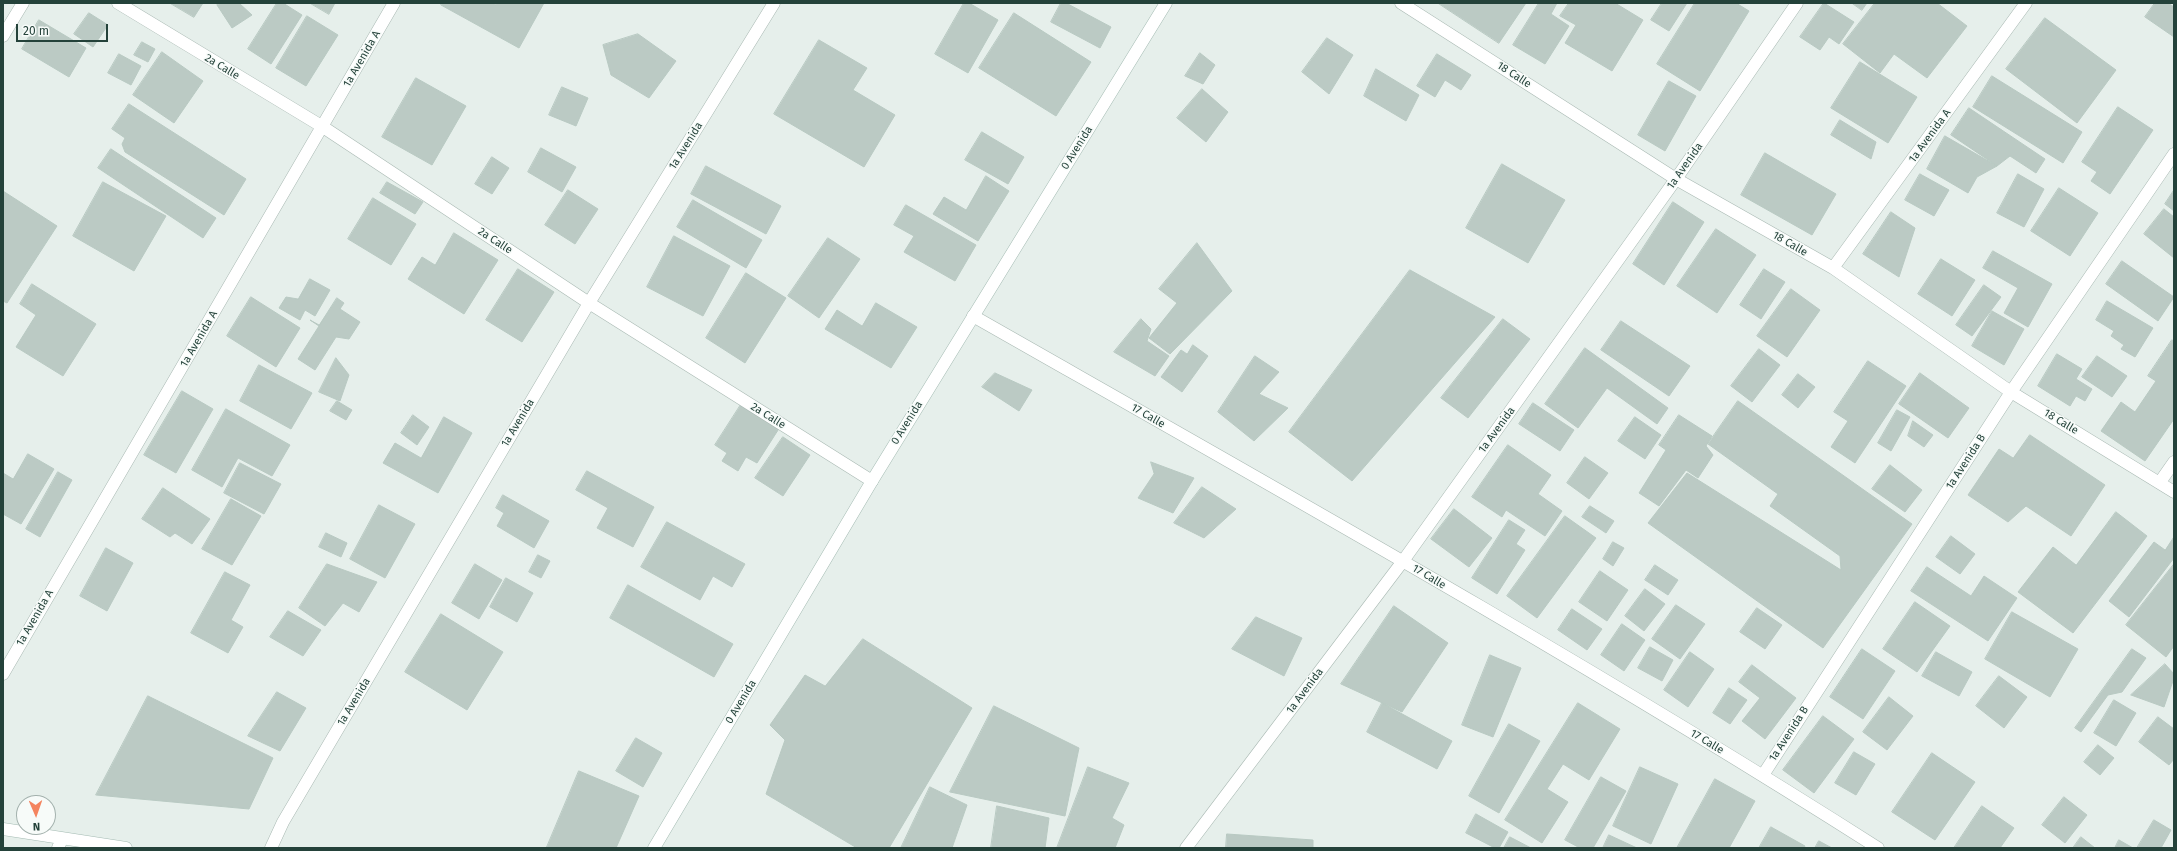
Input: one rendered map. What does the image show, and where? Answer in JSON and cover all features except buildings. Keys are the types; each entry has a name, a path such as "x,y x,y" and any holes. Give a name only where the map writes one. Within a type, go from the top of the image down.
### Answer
{"street":[{"path":"3,36 23,3"},
{"name":"2a Calle","path":"118,3 323,128 589,303 872,481"},
{"name":"1a Avenida A","path":"3,674 323,128 394,3"},
{"name":"1a Avenida","path":"271,848 283,822 589,303 774,3"},
{"name":"0 Avenida","path":"654,848 872,481 1166,3"},
{"name":"18 Calle","path":"1401,3 1676,179 1833,268 2011,392 2160,482 2174,492"},
{"name":"1a Avenida","path":"1186,848 1403,561 1676,179 1797,3"},
{"name":"1a Avenida A","path":"1833,268 2026,3"},
{"name":"1a Avenida B","path":"1763,775 2011,392 2174,154"},
{"name":"17 Calle","path":"973,316 1403,561 1763,775 1878,848"},
{"path":"2160,482 2174,462"},
{"path":"3,829 60,844 126,848"}]}
